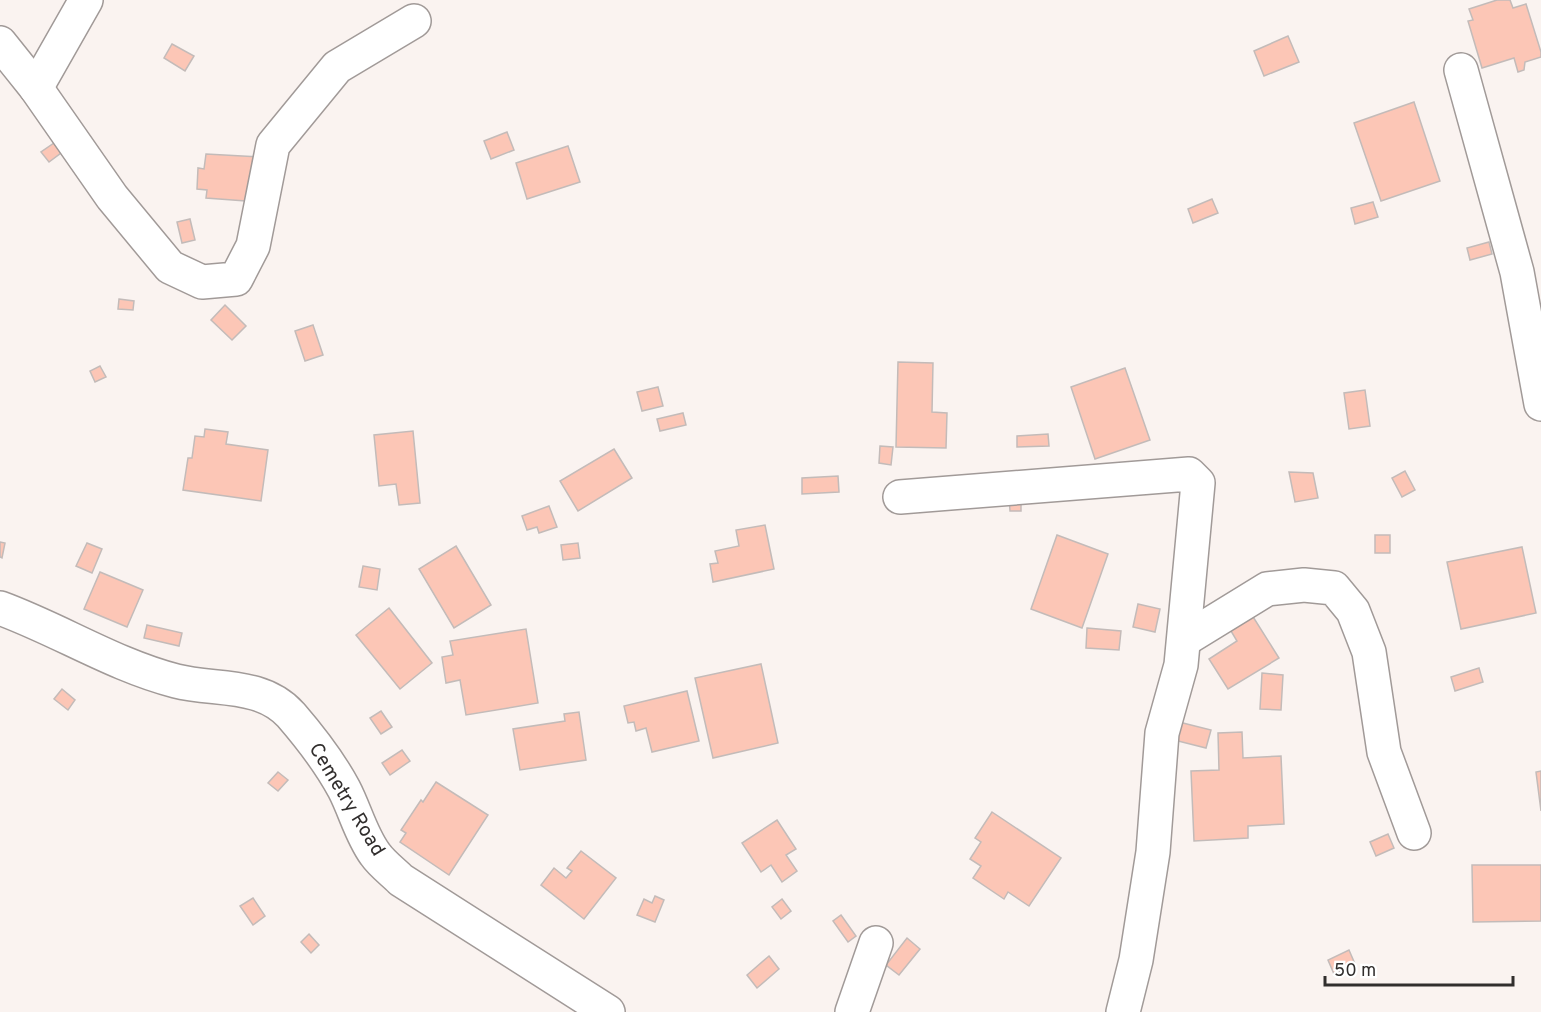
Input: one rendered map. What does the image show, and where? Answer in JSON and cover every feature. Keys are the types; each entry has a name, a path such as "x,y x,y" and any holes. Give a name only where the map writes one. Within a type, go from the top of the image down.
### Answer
{"street":[{"path":"36,88 86,0"},
{"path":"0,43 36,88 112,197 170,267 202,282 236,279 253,246 273,145 337,67 414,21"},
{"path":"1461,70 1517,272 1541,404"},
{"path":"900,498 1189,474 1198,483 1181,664 1162,733 1153,852 1136,960 1123,1012"},
{"path":"1184,640 1267,589 1304,585 1334,588 1353,611 1369,652 1384,752 1414,833"},
{"name":"Cemetry Road","path":"0,608 37,622 134,669 179,682 240,689 265,697 290,713 344,789 375,855 401,880 608,1012"},
{"path":"852,1012 876,943"}],"building":[{"path":"1497,0 1510,0 1513,8 1526,4 1541,57 1525,62 1524,70 1518,72 1514,58 1482,68 1468,21 1473,20 1469,9"},
{"path":"1288,36 1299,62 1264,76 1254,51"},
{"path":"172,44 194,56 185,71 164,58"},
{"path":"1414,102 1440,181 1381,201 1354,123"},
{"path":"507,132 514,150 491,159 484,141"},
{"path":"54,143 61,153 49,162 41,152"},
{"path":"568,146 580,182 527,199 516,163"},
{"path":"206,154 261,157 258,202 206,198 207,190 197,189 198,168 204,169"},
{"path":"1212,199 1218,213 1193,223 1188,209"},
{"path":"1373,202 1378,217 1355,224 1351,208"},
{"path":"190,219 195,240 182,243 177,222"},
{"path":"1489,242 1492,254 1470,260 1467,248"},
{"path":"119,299 134,301 133,310 118,309"},
{"path":"225,305 246,326 232,340 211,320"},
{"path":"313,325 323,355 305,361 295,331"},
{"path":"898,362 933,363 932,412 947,413 946,448 896,447"},
{"path":"100,366 106,377 95,382 90,371"},
{"path":"1125,368 1150,440 1095,459 1071,387"},
{"path":"658,387 663,406 642,411 637,392"},
{"path":"1365,390 1370,426 1349,429 1344,393"},
{"path":"683,413 686,425 660,431 657,419"},
{"path":"205,429 228,432 226,444 268,450 261,501 183,490 188,458 192,458 195,436 204,437"},
{"path":"413,431 420,503 399,505 396,484 379,486 374,435"},
{"path":"1048,434 1049,446 1017,447 1017,436"},
{"path":"880,446 893,447 891,465 879,463"},
{"path":"614,449 632,478 578,511 560,481"},
{"path":"1405,471 1415,490 1402,497 1392,478"},
{"path":"1289,472 1313,473 1318,498 1295,502"},
{"path":"838,476 839,492 802,494 802,478"},
{"path":"1009,496 1021,496 1021,511 1010,511"},
{"path":"549,506 557,527 539,533 537,527 527,530 522,516"},
{"path":"765,525 774,569 713,582 710,564 718,563 715,551 739,546 736,530"},
{"path":"1057,535 1108,554 1082,628 1031,609"},
{"path":"1375,535 1390,535 1390,553 1375,553"},
{"path":"0,542 5,543 2,558 0,557"},
{"path":"87,543 102,549 92,573 76,566"},
{"path":"578,543 580,558 563,560 561,545"},
{"path":"456,546 491,605 454,628 419,569"},
{"path":"1522,547 1536,613 1461,629 1447,562"},
{"path":"363,566 380,569 377,590 359,587"},
{"path":"100,572 143,590 127,627 84,609"},
{"path":"1138,604 1160,609 1155,632 1133,627"},
{"path":"389,608 432,663 400,689 356,635"},
{"path":"1250,612 1279,658 1228,689 1209,659 1237,641 1228,626"},
{"path":"147,625 182,633 179,646 144,638"},
{"path":"1087,628 1121,631 1119,650 1086,648"},
{"path":"526,629 538,703 466,715 460,680 446,683 442,657 453,655 450,641"},
{"path":"761,664 778,743 713,758 695,678"},
{"path":"1479,668 1483,682 1455,691 1451,677"},
{"path":"1262,673 1283,675 1281,710 1260,709"},
{"path":"62,689 75,700 68,710 54,699"},
{"path":"687,691 699,741 652,752 646,728 636,731 634,722 628,723 624,706"},
{"path":"381,711 392,727 381,734 370,718"},
{"path":"579,712 586,760 520,770 513,729 565,721 564,714"},
{"path":"1179,722 1211,730 1206,748 1174,740"},
{"path":"1242,732 1243,758 1281,756 1284,824 1248,826 1248,838 1194,841 1191,771 1219,770 1218,733"},
{"path":"402,750 410,761 390,775 382,763"},
{"path":"1541,771 1541,811 1536,772"},
{"path":"278,772 288,780 278,791 268,783"},
{"path":"436,782 488,815 449,875 400,842 406,833 401,830"},
{"path":"992,812 1061,858 1029,906 1008,892 1004,899 973,878 981,866 970,859 981,842 975,838"},
{"path":"777,820 796,849 786,855 797,871 782,882 771,865 761,872 742,843"},
{"path":"1388,834 1394,848 1376,856 1370,842"},
{"path":"581,851 616,878 584,919 541,885 554,868 566,878 572,871 567,868"},
{"path":"1472,865 1541,865 1541,921 1473,922"},
{"path":"655,896 664,900 655,922 637,915 644,899 652,903"},
{"path":"253,898 265,916 253,925 240,906"},
{"path":"782,899 791,911 781,919 772,907"},
{"path":"841,915 856,936 848,942 833,921"},
{"path":"309,934 319,945 311,953 301,942"},
{"path":"907,938 920,949 899,975 886,965"},
{"path":"1349,950 1355,964 1334,974 1328,960"},
{"path":"769,956 779,969 757,988 747,975"}]}
